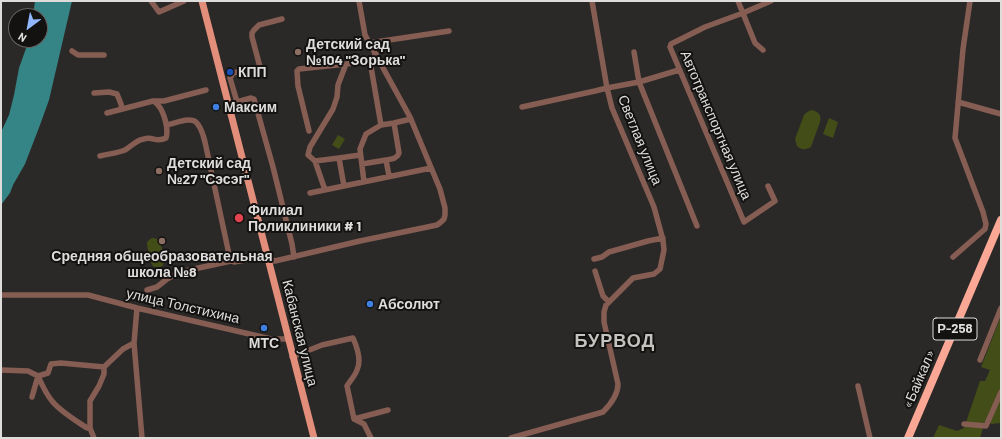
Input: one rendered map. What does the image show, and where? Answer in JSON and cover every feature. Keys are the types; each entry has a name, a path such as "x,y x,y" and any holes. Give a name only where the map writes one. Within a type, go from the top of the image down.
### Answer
{"highway":[{"name":"«Байкал»","path":"908,438 1001,220"}],"main road":[{"name":"Кабанская улица","path":"202,1 292,357 314,438"}],"street":[{"path":"151,1 159,12 184,1"},
{"path":"147,290 157,287 167,279 180,272 231,261 234,262 262,257 275,261 437,225 444,219 444,208 440,189 411,119 365,35 359,1"},
{"name":"Светлая улица","path":"592,1 607,88 612,108 654,207 663,239 664,250 660,269 654,274 633,278 609,302"},
{"path":"738,1 755,44 763,50"},
{"name":"Автотранспортная улица","path":"768,186 775,201 744,222 670,47 671,44 705,27 771,1"},
{"path":"953,257 985,229 986,224 983,212 955,138 963,49 970,1"},
{"path":"237,102 230,78 233,73 260,66 252,37 254,30 259,25 282,19"},
{"path":"369,43 449,31"},
{"path":"72,51 78,55 104,55"},
{"path":"634,52 639,82 698,226"},
{"path":"309,131 298,86 297,71 299,69 370,61 376,54"},
{"path":"370,61 381,125"},
{"path":"325,190 315,161 308,155 310,147 333,109 337,97 338,85 346,64"},
{"path":"522,107 639,82 679,70"},
{"path":"107,113 153,101 164,101 206,90"},
{"path":"94,93 109,92 117,94 122,109"},
{"path":"228,104 251,98 254,99 273,167 294,257"},
{"path":"100,156 124,150 134,142 146,138 157,140 164,139 167,136 167,125 162,111 153,101"},
{"path":"958,102 1001,114"},
{"path":"364,182 360,150 366,134 381,125 411,119"},
{"path":"167,125 193,120 197,122 201,128 231,261"},
{"path":"362,164 395,158 398,156 399,153 394,123"},
{"path":"315,161 360,155"},
{"path":"340,158 344,186"},
{"path":"386,160 389,176"},
{"path":"310,193 431,168"},
{"path":"985,229 996,232"},
{"path":"594,259 602,257 609,252 648,241 663,239"},
{"path":"511,438 603,412 615,396 618,390 618,384 604,322 604,312 606,305 609,302 603,296 595,271"},
{"name":"улица Толстихина","path":"1,295 88,295 271,339 288,339"},
{"path":"137,308 134,343 142,438"},
{"path":"980,360 1001,308"},
{"path":"292,357 322,345 354,338 358,357 358,367 347,386 354,419"},
{"path":"94,438 90,428 90,401 104,374 104,367 123,349 134,343"},
{"path":"38,376 48,373 51,364 55,363 104,367"},
{"path":"1,370 28,371 38,376 46,393 57,407 87,428 90,428"},
{"path":"32,397 38,376"},
{"path":"858,386 870,438"},
{"path":"964,424 986,426 1001,392"},
{"path":"354,419 388,410"},
{"path":"354,419 364,424 371,438"}],"green space":[{"path":"811,110 816,111 819,114 820,122 811,147 802,149 797,146 795,139 804,115"},
{"path":"829,118 838,122 833,138 823,134"},
{"path":"338,135 345,139 339,149 332,145"},
{"path":"152,238 156,238 162,247 164,263 160,268 153,266 150,259 147,243"},
{"path":"1001,316 1001,423 992,424 985,421 980,438 933,438 939,425 957,431 964,428 980,381 985,381 990,370 981,367"}],"water":[{"path":"35,1 72,1 49,100 25,164 10,193 1,205 1,132 9,115 19,68 26,48 48,48 48,8 34,8"}],"place":[{"name":"Детский сад №104 \"Зорька\"","path":"298,52"},
{"name":"КПП","path":"230,72"},
{"name":"Максим","path":"216,107"},
{"name":"Детский сад №27 \"Сэсэг\"","path":"159,171"},
{"name":"Филиал Поликлиники # 1","path":"239,218"},
{"name":"Средняя общеобразовательная школа №8","path":"162,241"},
{"name":"Абсолют","path":"370,304"},
{"name":"МТС","path":"264,328"}],"district":[{"name":"БУРВОД","path":"615,341"}]}
